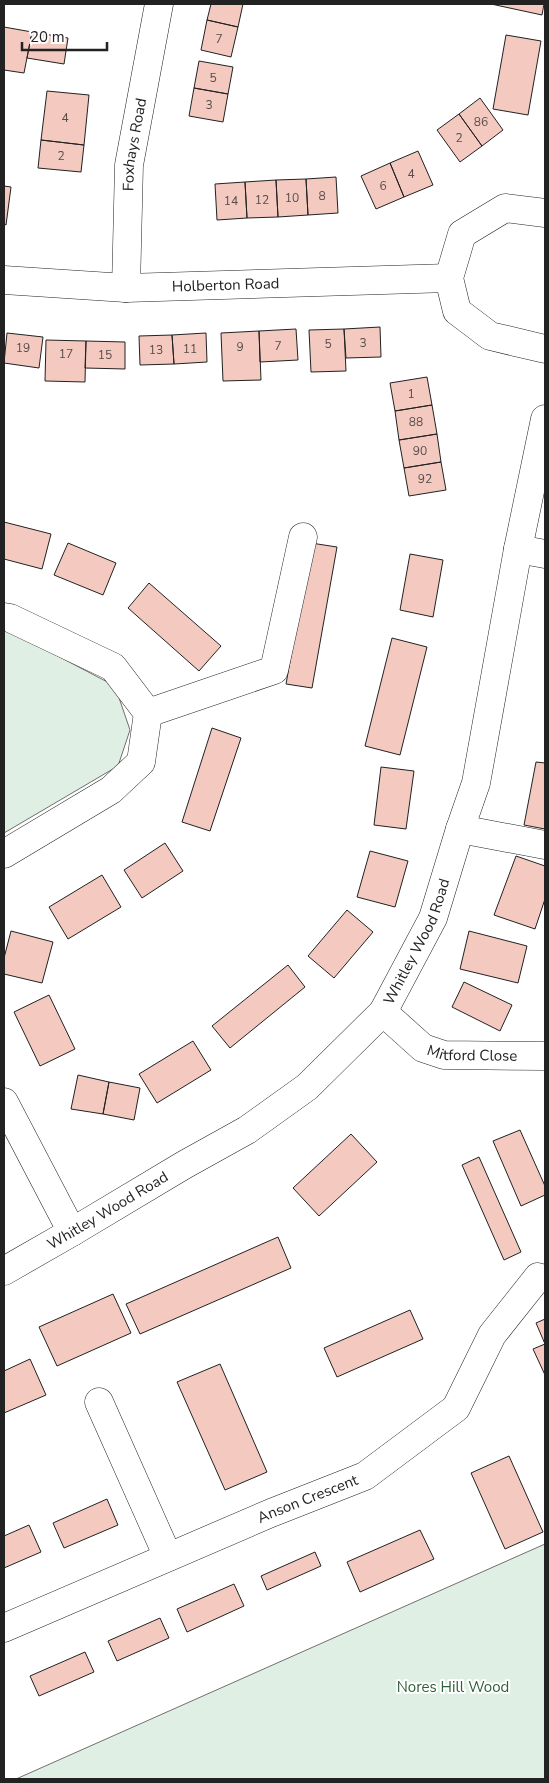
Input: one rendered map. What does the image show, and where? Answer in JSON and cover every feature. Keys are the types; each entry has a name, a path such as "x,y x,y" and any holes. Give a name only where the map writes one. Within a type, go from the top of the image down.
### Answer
{"street":[{"name":"Foxhays Road","path":"126,288 129,165 156,4"},
{"path":"545,213 505,208 462,234 449,278 457,311 490,336 545,349"},
{"name":"Holberton Road","path":"4,280 126,288 449,278"},
{"name":"Whitley Wood Road","path":"4,1271 247,1130 306,1087 383,1012 433,918 460,828 476,783 518,549 545,419"},
{"path":"148,713 274,670 303,537"},
{"path":"518,549 545,554"},
{"path":"4,617 10,618 113,667 148,713 140,762 123,779 111,790 4,854"},
{"path":"460,828 545,845"},
{"name":"Mitford Close","path":"383,1012 424,1048 444,1055 545,1056"},
{"path":"4,1102 72,1232"},
{"name":"Anson Crescent","path":"4,1628 272,1513 365,1476 456,1408 492,1335 538,1277"},
{"path":"99,1402 168,1558"}],"green space":[{"path":"4,630 12,632 115,686 130,730 118,766 4,833"},
{"name":"Nores Hill Wood","path":"545,1544 545,1779 16,1779"}],"building":[{"path":"211,4 243,4 238,27 207,20"},
{"path":"491,4 544,4 542,15"},
{"path":"207,20 238,27 231,57 201,50"},
{"path":"4,27 32,32 24,73 4,70"},
{"path":"32,32 68,38 64,64 27,58"},
{"path":"506,35 541,41 528,115 493,109"},
{"path":"199,61 233,67 228,94 194,88"},
{"path":"194,88 228,94 223,122 189,116"},
{"path":"47,91 89,95 84,145 41,140"},
{"path":"480,98 503,130 482,146 459,114"},
{"path":"459,114 482,146 460,162 437,130"},
{"path":"41,140 84,145 81,172 38,168"},
{"path":"418,151 433,185 404,197 390,163"},
{"path":"390,163 404,197 376,209 361,176"},
{"path":"336,177 338,213 308,215 306,179"},
{"path":"306,179 308,215 278,217 276,180"},
{"path":"276,180 278,217 247,218 245,182"},
{"path":"245,182 247,218 217,220 215,184"},
{"path":"4,186 11,187 6,225 4,224"},
{"path":"380,327 381,357 346,358 344,329"},
{"path":"296,329 298,360 260,362 259,331"},
{"path":"344,329 346,371 311,372 309,330"},
{"path":"259,331 261,380 223,381 221,333"},
{"path":"7,333 43,337 39,368 4,363"},
{"path":"206,333 207,362 174,364 172,335"},
{"path":"172,335 174,364 140,365 139,336"},
{"path":"46,340 86,341 85,382 45,381"},
{"path":"86,341 125,342 125,369 85,368"},
{"path":"427,377 432,405 395,411 390,383"},
{"path":"432,405 437,434 399,440 395,411"},
{"path":"437,434 441,462 404,468 399,440"},
{"path":"441,462 446,490 409,496 404,468"},
{"path":"4,522 51,534 42,569 4,559"},
{"path":"68,543 116,563 103,595 54,575"},
{"path":"311,543 337,547 312,688 286,684"},
{"path":"410,554 443,560 433,617 400,610"},
{"path":"149,583 221,646 199,671 128,608"},
{"path":"392,638 427,647 400,755 365,746"},
{"path":"212,728 241,738 210,831 182,822"},
{"path":"536,762 545,763 545,829 524,825"},
{"path":"381,767 414,771 406,829 374,825"},
{"path":"165,843 183,871 142,898 124,870"},
{"path":"370,851 408,861 395,907 357,897"},
{"path":"516,856 545,866 545,899 535,929 494,915"},
{"path":"102,875 121,907 68,939 49,907"},
{"path":"347,910 373,932 334,978 308,956"},
{"path":"11,931 53,942 42,983 4,974 4,958"},
{"path":"469,931 527,946 518,983 460,969"},
{"path":"288,965 305,987 230,1048 212,1026"},
{"path":"464,982 512,1005 500,1031 452,1007"},
{"path":"49,995 75,1049 40,1066 14,1012"},
{"path":"193,1041 211,1070 157,1103 139,1074"},
{"path":"78,1075 109,1082 103,1114 71,1109"},
{"path":"109,1082 140,1088 134,1120 103,1114"},
{"path":"520,1130 545,1186 545,1195 521,1206 493,1141"},
{"path":"351,1134 377,1162 319,1216 293,1188"},
{"path":"479,1157 521,1252 504,1260 462,1165"},
{"path":"278,1237 291,1268 140,1334 126,1304"},
{"path":"113,1294 131,1333 57,1366 39,1327"},
{"path":"410,1310 423,1339 337,1377 324,1348"},
{"path":"545,1319 545,1344 536,1323"},
{"path":"545,1344 545,1375 533,1349"},
{"path":"30,1359 46,1395 4,1413 4,1371"},
{"path":"220,1364 267,1472 225,1490 177,1382"},
{"path":"509,1456 543,1532 505,1549 471,1473"},
{"path":"107,1499 118,1525 64,1548 53,1523"},
{"path":"29,1525 41,1552 4,1568 4,1536"},
{"path":"420,1530 434,1559 360,1592 347,1562"},
{"path":"315,1552 321,1566 267,1590 261,1576"},
{"path":"234,1584 244,1606 187,1632 177,1609"},
{"path":"160,1618 169,1638 117,1661 108,1641"},
{"path":"85,1652 94,1672 39,1696 30,1676"}]}
